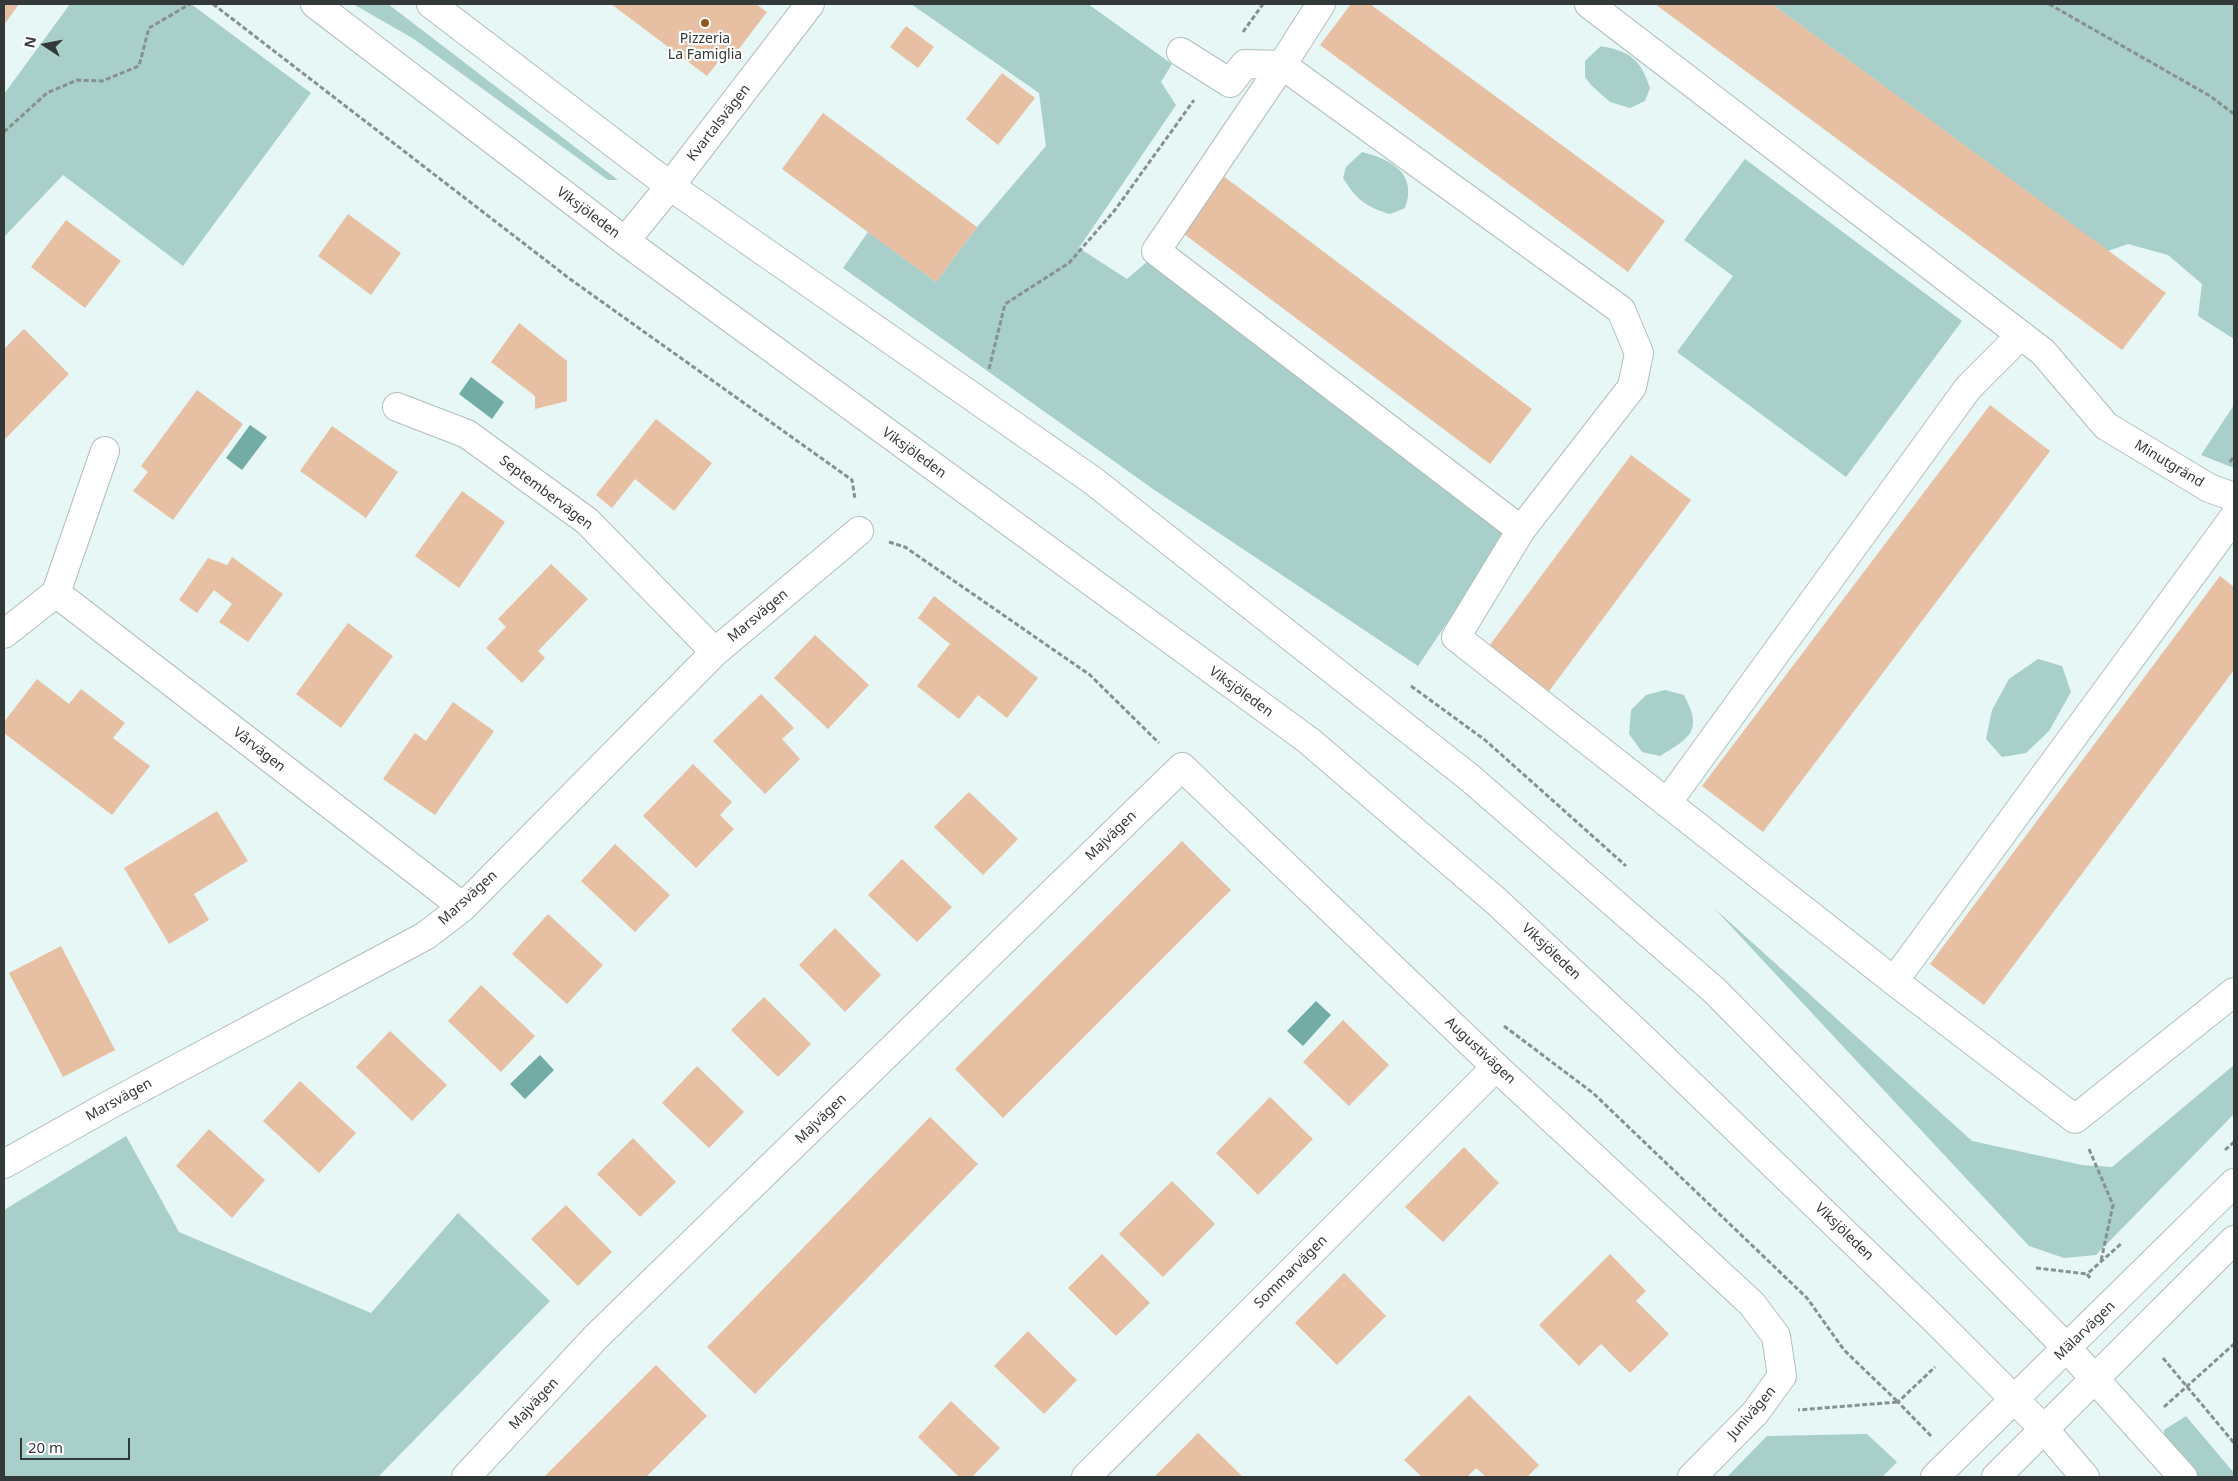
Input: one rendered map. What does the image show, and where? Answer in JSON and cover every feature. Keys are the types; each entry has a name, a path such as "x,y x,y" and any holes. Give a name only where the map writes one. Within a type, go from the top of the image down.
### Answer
{"street":[{"name":"Viksjöleden","path":"315,4 624,241 1308,740 1517,920 1664,1059 2014,1399 2045,1430 2085,1477"},
{"path":"431,4 670,186 1092,480 1470,778 1715,991 2097,1378 2183,1477"},
{"name":"Kvartalsvägen","path":"624,241 670,186 810,4"},
{"path":"1321,4 1156,251 1521,530"},
{"name":"Minutgränd","path":"1590,4 2043,352 2106,426 2210,488 2234,497"},
{"path":"1181,52 1230,83 1245,64 1282,65 1621,310 1639,354 1632,387 1521,530 1456,638 1894,981 2076,1119 2234,992"},
{"path":"1667,803 1968,388 2021,335"},
{"name":"Septembervägen","path":"397,408 467,434 587,521 715,652"},
{"path":"4,634 56,593 105,451"},
{"path":"1894,981 2234,517"},
{"name":"Marsvägen","path":"4,1164 111,1104 425,936 463,907 715,652 859,531"},
{"name":"Vårvägen","path":"56,593 463,907"},
{"name":"Augustivägen","path":"1182,767 1496,1067 1752,1304 1776,1336"},
{"name":"Majvägen","path":"466,1477 596,1337 1182,767"},
{"name":"Sommarvägen","path":"1086,1477 1496,1067"},
{"name":"Mälarvägen","path":"1935,1477 2234,1183"},
{"path":"1996,1477 2234,1240"},
{"name":"Junivägen","path":"1692,1477 1755,1413 1782,1376 1776,1336"}],"path":[{"path":"4,132 47,93 76,80 102,81 139,66 148,28 190,4"},
{"path":"213,4 570,279 852,480 859,531 905,547 1090,675 1182,767"},
{"path":"1115,210 1263,4"},
{"path":"2049,4 2210,96 2234,114"},
{"path":"2076,1119 2113,1205 2101,1262"},
{"path":"2187,1388 2234,1443"}],"shaded area":[{"path":"70,4 191,4 311,93 183,266 63,175 4,237 4,94"},
{"path":"353,4 388,4 618,180 608,180 414,39"},
{"path":"911,4 1088,4 1172,64 1161,82 1176,105 1079,248 1127,279 1149,260 1512,526 1418,666 1153,489 843,268 868,232 936,282 977,227 1046,146 1039,93"},
{"path":"1772,4 2234,4 2234,339 2198,316 2202,284 2168,255 2128,244 2108,251"},
{"path":"1601,46 1627,54 1638,64 1650,88 1645,101 1630,108 1610,102 1591,85 1585,77 1585,61"},
{"path":"1362,152 1392,164 1405,177 1408,186 1408,196 1405,208 1390,214 1374,209 1353,192 1343,178 1346,167"},
{"path":"1745,159 1962,321 1846,477 1677,352 1733,276 1684,240"},
{"path":"471,377 504,402 492,419 459,394"},
{"path":"2234,405 2234,468 2201,455"},
{"path":"250,425 267,437 242,470 226,458"},
{"path":"2038,659 2062,666 2071,692 2049,731 2026,753 2002,757 1986,739 1992,710 2009,679"},
{"path":"1665,690 1684,695 1693,717 1693,725 1691,732 1680,744 1660,756 1642,752 1629,734 1631,710 1646,695"},
{"path":"1714,908 1972,1141 2082,1165 2112,1167 2234,1065 2234,1114 2096,1255 2064,1258 2029,1246"},
{"path":"1316,1001 1331,1015 1303,1046 1287,1031"},
{"path":"540,1055 554,1070 525,1099 510,1084"},
{"path":"126,1136 179,1232 371,1313 458,1213 550,1301 378,1477 4,1477 4,1210"},
{"path":"2186,1416 2234,1473 2234,1477 2190,1477 2165,1448 2164,1430"},
{"path":"1867,1434 1897,1462 1882,1477 1727,1477 1767,1436"}],"building":[{"path":"4,4 19,4 4,25"},
{"path":"611,4 756,4 767,12 729,62 722,57 707,76"},
{"path":"1351,4 1370,4 1665,221 1628,272 1320,45"},
{"path":"1655,4 1772,4 2166,293 2122,350"},
{"path":"906,26 934,47 918,68 890,47"},
{"path":"1002,73 1035,98 998,145 966,119"},
{"path":"823,113 977,227 936,282 782,169"},
{"path":"1222,175 1532,409 1490,464 1180,231"},
{"path":"348,214 401,253 371,295 318,256"},
{"path":"66,220 121,261 85,308 31,267"},
{"path":"519,323 567,361 567,401 535,409 535,396 491,362"},
{"path":"24,329 69,374 4,440 4,349"},
{"path":"197,390 243,424 173,520 133,491 148,472 141,466"},
{"path":"1990,405 2050,451 1763,832 1702,786"},
{"path":"656,419 712,463 674,511 635,479 612,508 596,495"},
{"path":"332,426 398,472 366,518 300,471"},
{"path":"1631,455 1691,500 1544,698 1484,653"},
{"path":"462,491 505,522 459,588 415,556"},
{"path":"232,557 283,594 248,642 219,622 232,604 214,590 197,613 179,600 208,558 227,565"},
{"path":"551,564 588,599 538,651 545,658 522,683 486,648 506,627 498,619"},
{"path":"2220,576 2234,587 2234,670 1984,1005 1930,964"},
{"path":"934,596 1038,678 1007,718 978,695 959,719 917,686 950,644 918,618"},
{"path":"348,623 393,656 341,728 296,694"},
{"path":"815,635 869,685 828,729 774,678"},
{"path":"37,679 69,704 81,689 125,723 113,738 150,766 112,815 4,733 4,722"},
{"path":"761,694 794,728 782,739 800,759 765,794 713,741"},
{"path":"453,702 494,731 435,815 383,779 415,733 426,741"},
{"path":"693,764 732,802 720,815 734,829 696,868 643,816"},
{"path":"969,792 1018,839 983,875 934,827"},
{"path":"217,811 248,861 194,894 209,920 169,944 124,868"},
{"path":"1182,841 1231,890 1003,1118 955,1069"},
{"path":"615,844 670,895 635,932 581,881"},
{"path":"902,859 952,907 917,942 868,895"},
{"path":"548,914 603,965 567,1004 512,954"},
{"path":"835,928 881,975 845,1012 799,965"},
{"path":"61,946 115,1050 63,1077 9,973"},
{"path":"481,985 535,1036 501,1072 448,1021"},
{"path":"764,997 811,1044 778,1077 731,1030"},
{"path":"1343,1020 1389,1065 1349,1106 1303,1062"},
{"path":"390,1031 447,1085 412,1121 356,1067"},
{"path":"697,1066 744,1112 709,1148 662,1103"},
{"path":"300,1081 356,1133 319,1173 263,1121"},
{"path":"1270,1097 1313,1139 1258,1195 1216,1153"},
{"path":"930,1117 978,1164 755,1394 707,1347"},
{"path":"209,1129 265,1180 232,1218 176,1166"},
{"path":"633,1138 676,1182 640,1217 597,1174"},
{"path":"1464,1147 1499,1183 1443,1242 1405,1207"},
{"path":"1172,1181 1215,1224 1163,1277 1119,1234"},
{"path":"566,1205 612,1252 578,1286 531,1239"},
{"path":"1102,1254 1150,1303 1116,1336 1068,1288"},
{"path":"1610,1254 1646,1291 1636,1301 1669,1334 1630,1373 1601,1344 1579,1366 1539,1325"},
{"path":"1344,1273 1386,1316 1337,1365 1295,1323"},
{"path":"1028,1331 1077,1380 1044,1414 994,1366"},
{"path":"656,1365 707,1416 646,1477 544,1477"},
{"path":"1469,1395 1539,1465 1527,1477 1486,1477 1476,1468 1467,1477 1422,1477 1404,1460"},
{"path":"951,1401 1000,1448 972,1477 959,1477 918,1437"},
{"path":"1198,1433 1243,1477 1154,1477"}],"place":[{"name":"Pizzeria La Famiglia","path":"705,23"}]}
